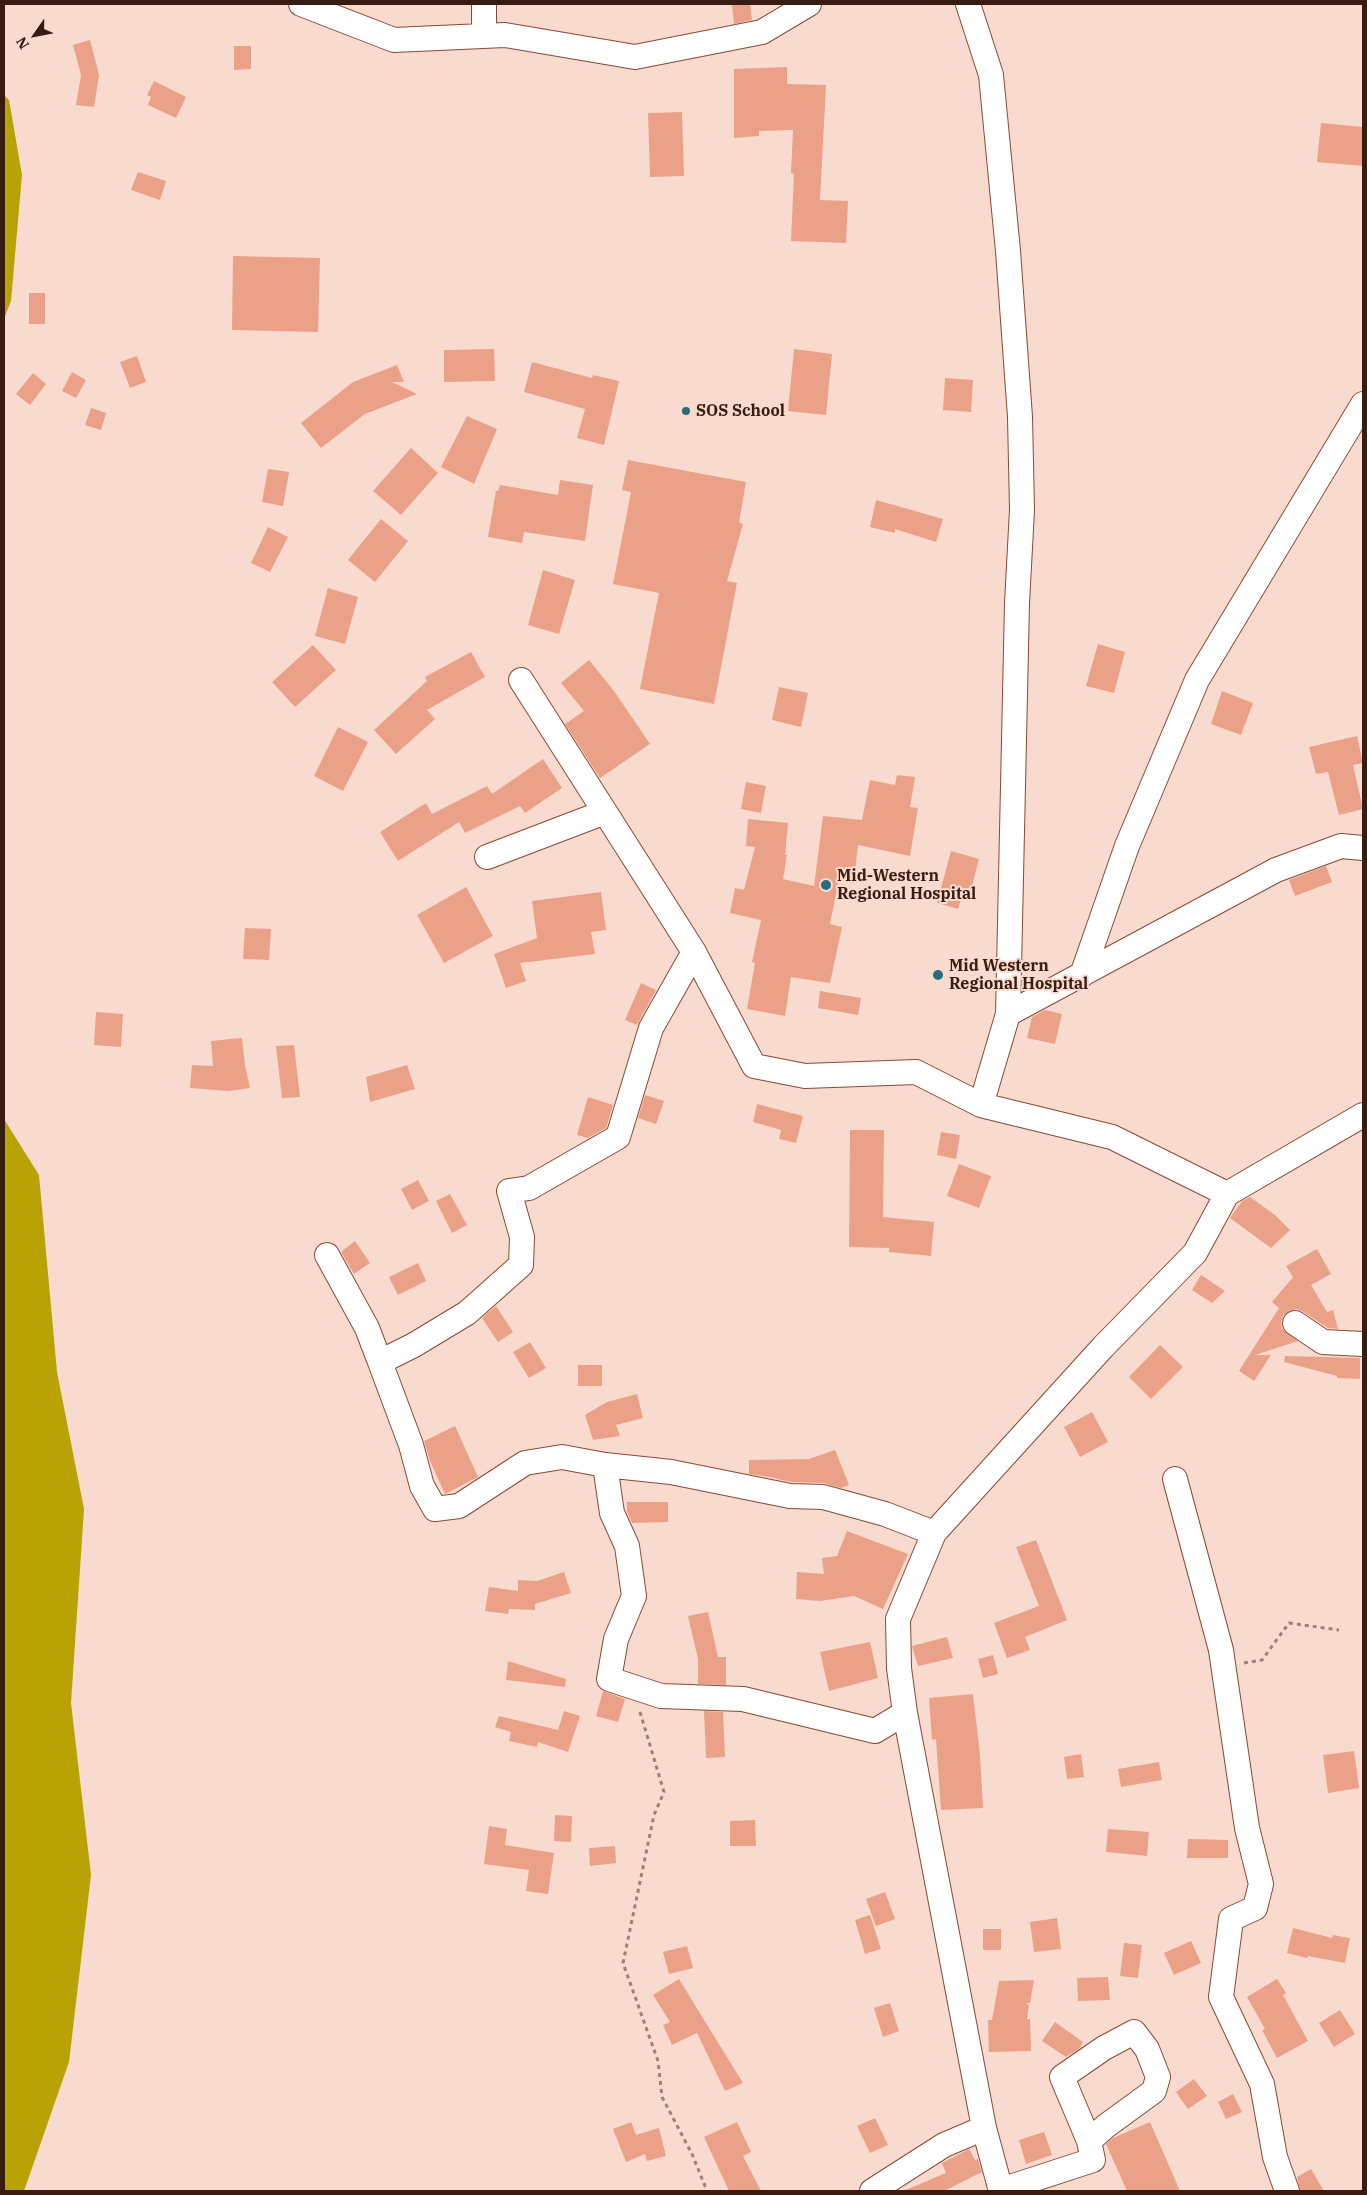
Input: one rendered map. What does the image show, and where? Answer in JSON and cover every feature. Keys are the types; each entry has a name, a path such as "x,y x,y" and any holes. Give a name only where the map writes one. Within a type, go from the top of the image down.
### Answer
{"street":[{"path":"302,4 394,40 506,35 635,57 762,32 809,4"},
{"path":"484,4 484,36"},
{"path":"968,4 991,75 1008,251 1020,417 1022,510 1017,604 1008,1014 981,1105"},
{"path":"1082,975 1127,846 1197,680 1363,404"},
{"path":"521,680 694,952 754,1066 805,1076 916,1072 981,1105 1112,1137 1227,1194"},
{"path":"487,857 605,812"},
{"path":"1008,1014 1276,870 1342,846 1363,848"},
{"path":"380,1362 414,1345 467,1312 521,1265 522,1237 509,1191 529,1188 618,1137 651,1028 694,952"},
{"path":"1089,2141 1106,2126 1154,2091 1158,2078 1147,2049 1134,2032 1097,2052 1062,2077 1089,2141 1094,2160 1001,2191 984,2128 906,1713 899,1668 898,1619 934,1533 1103,1347 1195,1254 1227,1194 1363,1114"},
{"path":"327,1255 367,1328 411,1445 422,1486 435,1509 459,1506 525,1463 562,1457 605,1465 671,1472 790,1496 823,1497 885,1514 934,1533"},
{"path":"1295,1323 1323,1342 1363,1344"},
{"path":"605,1465 612,1513 627,1546 634,1596 616,1639 609,1679 661,1696 743,1700 875,1731 906,1713"},
{"path":"1175,1479 1221,1650 1247,1828 1261,1884 1255,1908 1231,1920 1221,1997 1262,2084 1275,2156 1287,2191"},
{"path":"872,2191 944,2145 984,2128"}],"path":[{"path":"1223,1666 1262,1660 1289,1623 1339,1630"},
{"path":"632,1687 664,1792 654,1815 623,1963 658,2062 662,2097 692,2154 707,2191"}],"shaded area":[{"path":"4,95 9,100 22,175 11,301 4,319"},
{"path":"4,1119 39,1175 57,1372 84,1509 71,1703 91,1875 69,2062 24,2191 4,2191"}],"building":[{"path":"750,4 752,20 734,24 732,5"},
{"path":"90,40 99,75 94,107 76,105 81,75 73,45"},
{"path":"234,46 251,46 251,69 234,70"},
{"path":"787,67 787,84 826,85 820,200 848,201 846,243 791,241 794,174 791,173 793,130 759,131 759,136 734,138 734,69"},
{"path":"154,81 186,97 176,118 148,105 151,97 147,95"},
{"path":"682,112 684,176 650,177 648,113"},
{"path":"1321,123 1363,127 1363,166 1317,162"},
{"path":"138,172 166,181 160,200 131,190"},
{"path":"233,256 320,258 318,332 232,330"},
{"path":"29,293 45,293 45,324 29,324"},
{"path":"494,349 495,381 444,382 444,350"},
{"path":"794,349 832,354 826,415 788,411"},
{"path":"137,356 146,382 130,388 120,362"},
{"path":"532,362 592,378 593,375 619,381 604,445 577,438 585,409 524,392"},
{"path":"397,365 404,382 392,382 417,394 365,414 321,448 301,423 353,382"},
{"path":"72,372 86,380 76,398 62,391"},
{"path":"33,373 46,384 30,405 16,394"},
{"path":"945,378 973,380 971,412 943,410"},
{"path":"91,408 106,413 101,430 85,425"},
{"path":"467,416 497,429 474,484 441,467"},
{"path":"411,448 438,473 401,515 373,491"},
{"path":"628,460 746,482 739,522 743,524 727,581 737,583 714,704 640,689 659,593 613,584 631,492 622,490"},
{"path":"268,469 289,472 283,506 262,502"},
{"path":"560,480 593,485 585,541 524,532 522,543 488,537 496,491 498,491 500,485 558,495"},
{"path":"876,500 943,519 936,542 895,529 895,533 870,527"},
{"path":"381,519 408,541 375,582 348,560"},
{"path":"268,527 288,537 270,572 251,563"},
{"path":"543,570 575,580 559,634 528,625"},
{"path":"328,588 358,597 345,644 315,636"},
{"path":"1098,644 1125,652 1114,693 1086,686"},
{"path":"313,645 336,670 295,707 272,682"},
{"path":"471,652 485,677 427,710 435,719 396,754 374,730 427,681 425,677"},
{"path":"589,660 614,691 650,744 600,778 565,724 584,711 561,683"},
{"path":"779,687 808,693 801,727 772,720"},
{"path":"1222,691 1253,703 1241,735 1211,724"},
{"path":"338,727 368,742 343,791 314,776"},
{"path":"1357,736 1363,763 1353,765 1363,809 1339,815 1328,772 1316,774 1309,747"},
{"path":"543,759 562,788 525,813 520,806 465,833 459,822 398,861 380,832 426,803 432,814 487,786 492,794"},
{"path":"897,775 915,777 910,807 918,808 910,856 858,845 854,881 839,879 830,924 842,927 830,983 791,977 785,1016 747,1009 755,963 752,962 761,920 730,913 735,888 744,890 755,847 746,846 748,819 788,823 785,855 787,855 783,879 814,886 823,816 862,820 870,780 895,785"},
{"path":"746,782 766,786 761,813 741,809"},
{"path":"951,851 979,859 971,890 964,888 958,909 937,903"},
{"path":"1326,866 1332,882 1295,896 1289,880"},
{"path":"466,887 493,936 444,963 417,915"},
{"path":"601,892 606,930 591,932 595,954 520,963 526,981 506,988 494,954 537,938 532,901"},
{"path":"245,928 271,929 269,960 243,959"},
{"path":"641,983 656,990 637,1025 625,1020"},
{"path":"820,991 861,998 858,1015 818,1008"},
{"path":"1045,1010 1062,1014 1055,1044 1027,1038 1032,1017"},
{"path":"96,1012 123,1014 121,1047 94,1045"},
{"path":"242,1038 250,1088 228,1091 190,1088 192,1065 213,1066 211,1041"},
{"path":"294,1045 300,1097 282,1098 276,1046"},
{"path":"407,1065 415,1089 370,1102 366,1077"},
{"path":"645,1095 664,1101 656,1124 638,1118"},
{"path":"588,1097 613,1105 606,1128 588,1138 577,1135"},
{"path":"757,1104 803,1116 796,1143 779,1139 781,1130 753,1122"},
{"path":"850,1130 884,1130 883,1217 934,1222 931,1256 889,1252 889,1248 849,1247"},
{"path":"941,1132 960,1135 956,1159 937,1155"},
{"path":"959,1164 991,1176 979,1208 947,1196"},
{"path":"418,1180 429,1201 412,1210 401,1189"},
{"path":"450,1194 467,1225 452,1233 436,1201"},
{"path":"1250,1197 1275,1215 1290,1230 1271,1248 1230,1218 1242,1201"},
{"path":"355,1241 370,1263 354,1274 341,1252"},
{"path":"1317,1249 1331,1274 1311,1285 1327,1312 1333,1310 1338,1329 1328,1328 1302,1311 1296,1309 1289,1311 1283,1316 1281,1322 1282,1329 1298,1341 1255,1355 1271,1355 1254,1381 1239,1371 1279,1308 1272,1302 1293,1277 1286,1266"},
{"path":"418,1263 426,1281 398,1295 389,1277"},
{"path":"1201,1275 1225,1291 1212,1303 1192,1290"},
{"path":"496,1306 513,1332 498,1342 482,1318"},
{"path":"530,1342 546,1368 529,1378 513,1352"},
{"path":"1160,1345 1183,1367 1151,1399 1129,1377"},
{"path":"1285,1356 1360,1358 1360,1379 1337,1378 1337,1376 1284,1362"},
{"path":"578,1365 602,1365 602,1386 578,1386"},
{"path":"637,1394 643,1418 616,1425 620,1436 593,1440 585,1415 607,1402"},
{"path":"1092,1412 1108,1442 1080,1457 1064,1427"},
{"path":"455,1426 478,1477 445,1494 430,1461 424,1441"},
{"path":"835,1450 849,1485 841,1488 824,1483 792,1482 749,1474 749,1460 809,1459"},
{"path":"627,1502 668,1502 668,1522 632,1523 627,1512"},
{"path":"847,1531 908,1554 883,1609 854,1596 820,1601 796,1599 797,1572 824,1574 822,1558 837,1556"},
{"path":"1036,1540 1067,1620 1025,1637 1030,1650 1007,1658 994,1623 1039,1606 1016,1547"},
{"path":"564,1572 571,1593 535,1604 535,1610 509,1609 508,1614 485,1611 489,1587 518,1591 518,1580 537,1581"},
{"path":"708,1612 718,1657 726,1657 726,1685 698,1684 698,1659 688,1616"},
{"path":"947,1637 953,1658 918,1666 912,1646"},
{"path":"870,1642 878,1678 829,1691 820,1652"},
{"path":"993,1655 998,1674 983,1678 978,1659"},
{"path":"508,1661 566,1679 565,1687 506,1680"},
{"path":"603,1691 625,1699 618,1722 596,1716"},
{"path":"973,1694 980,1755 983,1808 941,1810 936,1739 932,1740 929,1698"},
{"path":"564,1711 580,1716 568,1752 538,1742 537,1747 509,1741 511,1732 495,1727 499,1716 558,1730"},
{"path":"704,1711 723,1712 725,1757 706,1758"},
{"path":"1354,1751 1359,1788 1328,1793 1323,1755"},
{"path":"1081,1754 1084,1777 1067,1779 1064,1757"},
{"path":"1159,1762 1162,1780 1121,1787 1118,1769"},
{"path":"555,1815 572,1816 571,1842 554,1841"},
{"path":"755,1820 756,1846 730,1846 730,1821"},
{"path":"489,1826 507,1829 505,1845 554,1853 548,1894 526,1891 529,1870 484,1864"},
{"path":"1108,1829 1149,1832 1147,1856 1106,1852"},
{"path":"1188,1839 1228,1840 1228,1858 1187,1858"},
{"path":"615,1846 616,1863 590,1866 589,1848"},
{"path":"885,1892 895,1919 876,1926 866,1899"},
{"path":"870,1915 881,1949 865,1954 855,1920"},
{"path":"1057,1918 1061,1949 1034,1952 1030,1922"},
{"path":"1293,1928 1332,1938 1333,1935 1350,1938 1345,1963 1308,1956 1307,1958 1287,1953"},
{"path":"983,1929 1001,1929 1001,1950 983,1950"},
{"path":"1191,1941 1201,1963 1174,1975 1164,1953"},
{"path":"1124,1943 1142,1945 1138,1978 1120,1976"},
{"path":"687,1946 693,1968 669,1974 663,1952"},
{"path":"1108,1977 1110,2000 1078,2001 1077,1978"},
{"path":"679,1979 743,2083 725,2091 697,2033 672,2045 663,2025 670,2022 653,1995"},
{"path":"1277,1979 1286,1993 1283,1995 1308,2041 1277,2058 1262,2030 1265,2029 1247,1997"},
{"path":"1034,1980 1030,2003 1026,2003 1029,2005 1027,2019 1030,2019 1031,2051 989,2052 988,2020 992,2020 999,1981"},
{"path":"890,2003 899,2031 883,2037 874,2008"},
{"path":"1340,2010 1355,2034 1334,2047 1319,2023"},
{"path":"1055,2022 1083,2042 1079,2049 1066,2057 1042,2041"},
{"path":"1194,2079 1207,2096 1188,2109 1176,2092"},
{"path":"1233,2094 1242,2112 1226,2119 1218,2102"},
{"path":"875,2118 888,2145 870,2153 857,2126"},
{"path":"631,2122 636,2135 659,2128 666,2156 647,2161 645,2154 626,2162 613,2129"},
{"path":"737,2122 751,2152 743,2156 761,2191 729,2191 704,2137"},
{"path":"1150,2122 1180,2191 1127,2191 1106,2144 1113,2138"},
{"path":"1044,2132 1052,2155 1026,2164 1019,2140"},
{"path":"969,2149 975,2160 978,2159 982,2172 944,2191 903,2191 946,2173 942,2163"},
{"path":"1311,2169 1324,2191 1300,2191 1297,2177"}],"place":[{"name":"SOS School","path":"686,411"},
{"name":"Mid-Western Regional Hospital","path":"826,885"},
{"name":"Mid Western Regional Hospital","path":"938,975"}]}
